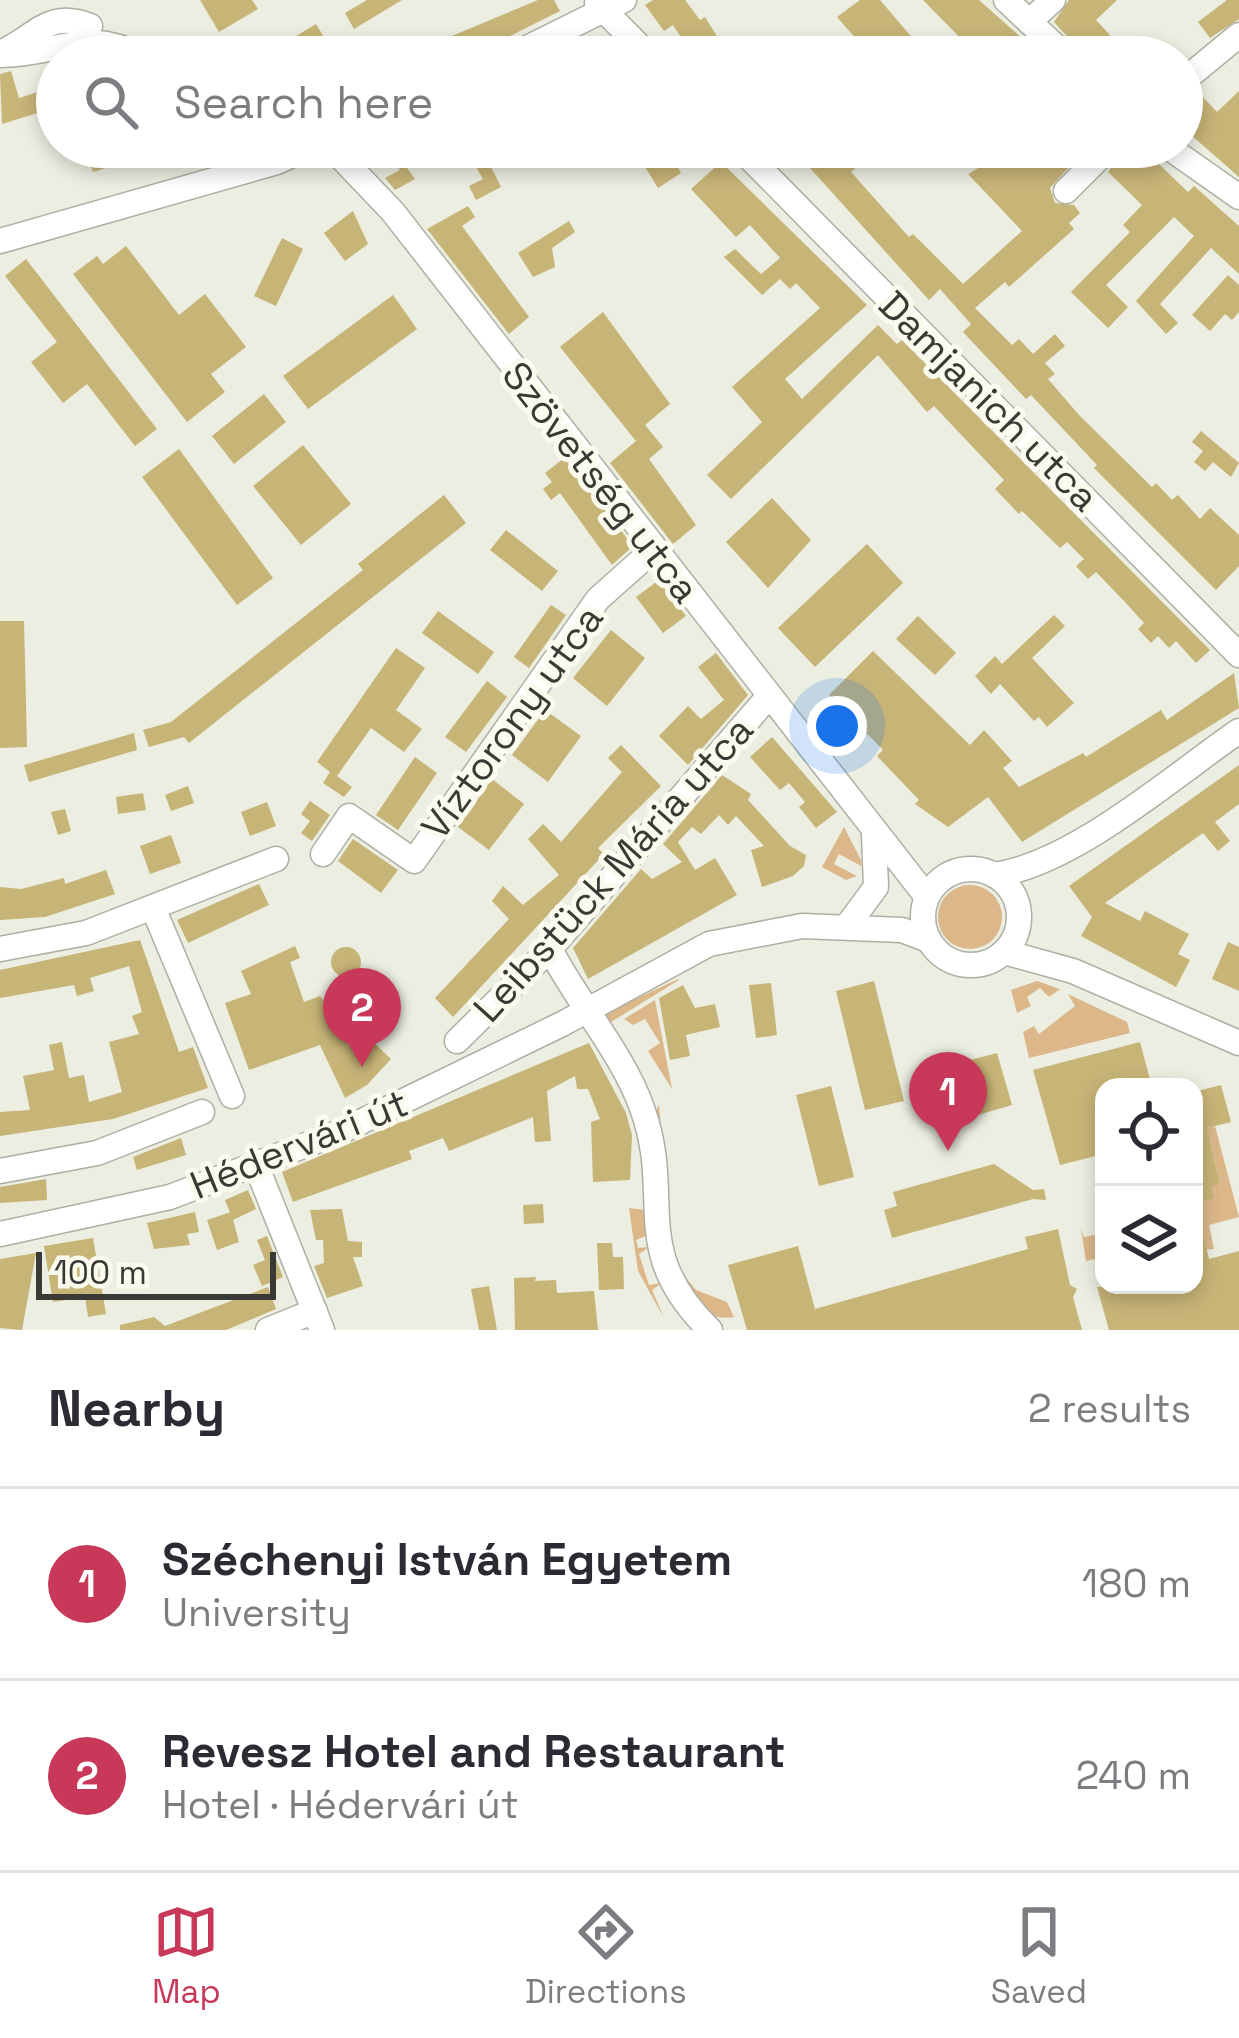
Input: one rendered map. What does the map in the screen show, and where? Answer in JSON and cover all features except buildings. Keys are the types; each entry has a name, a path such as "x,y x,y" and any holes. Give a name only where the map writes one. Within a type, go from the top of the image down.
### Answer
{"street":[{"path":"59,0 106,36"},
{"path":"1006,0 1044,36"},
{"path":"1029,22 1054,0"},
{"path":"548,36 608,4 633,36"},
{"path":"0,54 41,12 90,26"},
{"path":"1203,65 1239,35"},
{"path":"0,54 36,48"},
{"path":"0,241 254,168"},
{"name":"Szövetség utca","path":"351,168 393,212 926,900"},
{"name":"Damjanich utca","path":"760,168 1239,655"},
{"path":"1066,191 1089,168"},
{"path":"1198,168 1239,197"},
{"name":"Víztorony utca","path":"322,854 350,815 414,861 598,599 653,550"},
{"name":"Leibstück Mária utca","path":"457,1041 550,949 768,698"},
{"path":"1084,837 1018,912 1004,952 986,962 959,963 929,940 926,900 953,872 967,868 994,875 1027,866 1084,837 1239,731"},
{"path":"844,924 876,887 879,855 870,828"},
{"name":"Szövetség utca","path":"870,828 924,864 953,872"},
{"path":"0,949 86,933 276,859"},
{"path":"994,875 1018,912 1072,971"},
{"name":"Hédervári út","path":"844,924 926,900"},
{"path":"154,910 232,1096"},
{"name":"Hédervári út","path":"0,1234 129,1209 256,1165 400,1105 709,944 768,929 844,924 902,930 929,940"},
{"path":"550,949 642,1107 663,1267 679,1297 710,1330"},
{"path":"1004,952 1072,971 1239,1042"},
{"path":"0,1171 97,1153 202,1112"},
{"path":"256,1165 319,1321 268,1330"}],"shaded area":[{"path":"844,827 861,860 861,866 839,854 834,864 857,876 846,880 822,867"},
{"path":"970,885 992,895 1002,917 992,939 970,949 948,939 938,917 948,895"},
{"path":"678,979 603,1027 608,1009 621,999 625,1004"},
{"path":"1037,981 1060,989 1049,997 1040,988 1027,997 1031,1006 1017,1013 1011,990"},
{"path":"1068,994 1127,1022 1130,1033 1029,1058 1023,1032 1034,1026 1039,1034 1075,1006"},
{"path":"655,1000 672,1089 648,1051 660,1043 645,1019 633,1025 624,1019"},
{"path":"659,1105 673,1262 696,1290 727,1302 734,1317 708,1314 689,1298 675,1272 666,1239 652,1119"},
{"path":"1215,1126 1239,1217 1209,1225 1214,1249 1203,1250 1203,1200 1211,1198 1209,1187 1220,1184 1203,1129"},
{"path":"629,1208 646,1210 648,1235 636,1240 638,1248 649,1247 639,1254 649,1285 662,1283 652,1290 664,1318 638,1271"},
{"path":"1081,1229 1084,1237 1095,1235 1095,1259 1086,1261"}],"place":[{"name":"Revesz Hotel and Restaurant","path":"362,1067"},
{"name":"Széchenyi István Egyetem","path":"948,1151"}]}
